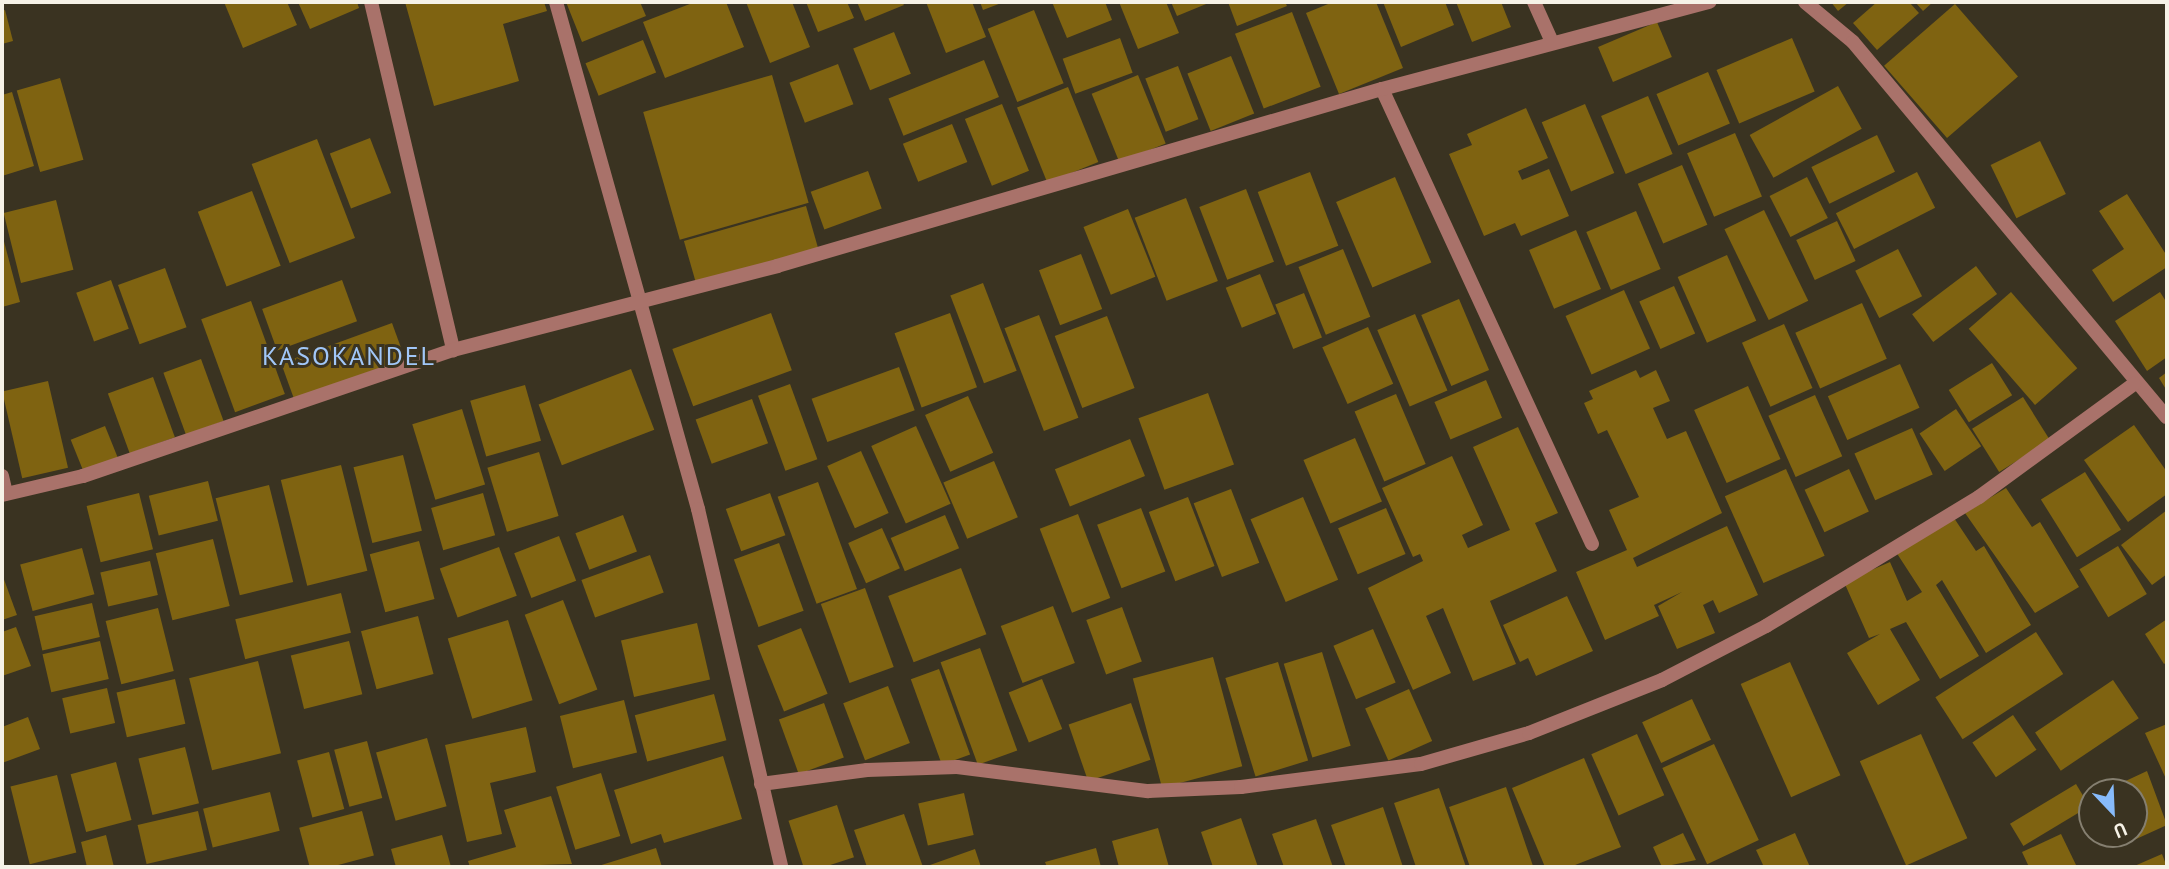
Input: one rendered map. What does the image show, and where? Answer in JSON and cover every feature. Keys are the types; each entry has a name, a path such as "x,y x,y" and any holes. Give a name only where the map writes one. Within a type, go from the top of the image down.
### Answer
{"street":[{"path":"371,2 453,350"},
{"path":"555,2 642,300 781,867"},
{"path":"1534,2 1552,42"},
{"path":"2,475 4,495 83,476 453,350 642,300 1382,89 1710,2"},
{"path":"1805,2 1853,42 2134,384 2167,417"},
{"path":"1382,89 1592,544"},
{"path":"761,784 867,769 957,767 1148,791 1241,787 1421,764 1529,733 1662,680 1766,626 1979,497 2134,384"}],"building":[{"path":"224,2 287,2 297,25 243,48"},
{"path":"298,2 357,2 359,8 310,29"},
{"path":"405,2 544,2 547,11 503,24 519,81 434,106"},
{"path":"566,2 640,2 646,16 582,42"},
{"path":"695,2 726,2 744,47 665,78 643,22"},
{"path":"746,2 792,2 810,47 770,63"},
{"path":"806,2 847,2 854,18 818,32"},
{"path":"857,2 902,2 904,5 865,21"},
{"path":"926,2 972,2 986,37 946,53"},
{"path":"980,2 1004,2 983,10"},
{"path":"1052,2 1105,2 1112,20 1067,38"},
{"path":"1119,2 1166,2 1179,33 1138,49"},
{"path":"1171,2 1211,2 1177,16"},
{"path":"1228,2 1285,2 1287,6 1237,26"},
{"path":"1333,2 1376,2 1403,68 1339,94 1306,13"},
{"path":"1383,2 1445,2 1454,25 1401,47"},
{"path":"1456,2 1501,2 1511,27 1472,42"},
{"path":"1831,2 1849,2 1838,11"},
{"path":"1877,2 1909,2 1919,13 1877,50 1853,23"},
{"path":"1915,2 1933,2 1923,11"},
{"path":"1955,4 2018,76 1947,138 1884,66"},
{"path":"5,10 13,41 2,44 2,11"},
{"path":"1034,10 1064,83 1017,102 988,29"},
{"path":"1292,12 1321,87 1264,109 1235,34"},
{"path":"1657,22 1672,57 1613,82 1598,47"},
{"path":"894,32 911,74 870,90 853,48"},
{"path":"1120,38 1133,73 1075,94 1063,59"},
{"path":"1792,38 1815,91 1739,123 1717,70"},
{"path":"643,40 656,72 599,96 586,63"},
{"path":"1231,56 1254,113 1211,131 1187,74"},
{"path":"984,60 999,97 903,136 889,99"},
{"path":"838,64 853,104 805,123 789,83"},
{"path":"1178,66 1198,119 1166,132 1145,79"},
{"path":"1708,72 1730,124 1678,145 1656,94"},
{"path":"772,75 809,203 680,240 643,112"},
{"path":"1138,75 1166,144 1119,162 1092,94"},
{"path":"60,78 83,160 40,172 17,90"},
{"path":"1838,86 1862,129 1773,178 1750,135"},
{"path":"1068,87 1098,162 1047,183 1017,108"},
{"path":"12,92 34,166 2,176 2,95"},
{"path":"1648,96 1673,154 1626,174 1601,116"},
{"path":"1002,104 1029,171 992,186 965,119"},
{"path":"1585,104 1614,173 1571,191 1542,122"},
{"path":"1526,108 1548,158 1518,171 1522,180 1549,169 1569,216 1521,236 1515,223 1484,236 1449,154 1472,145 1467,134"},
{"path":"952,124 967,162 918,182 903,144"},
{"path":"1735,133 1762,197 1714,217 1687,153"},
{"path":"1877,135 1895,172 1829,204 1811,167"},
{"path":"370,138 391,193 351,208 330,153"},
{"path":"317,139 355,238 290,263 252,164"},
{"path":"2040,141 2066,194 2016,218 1991,165"},
{"path":"1682,165 1707,225 1663,244 1638,184"},
{"path":"868,171 882,209 824,229 811,192"},
{"path":"1310,172 1338,246 1286,266 1258,192"},
{"path":"1917,172 1935,208 1854,249 1836,213"},
{"path":"1395,177 1431,263 1372,288 1336,202"},
{"path":"1807,177 1828,218 1790,237 1770,196"},
{"path":"1246,189 1274,262 1227,280 1199,207"},
{"path":"252,191 281,266 227,286 198,212"},
{"path":"2127,194 2167,256 2167,267 2113,302 2092,270 2124,249 2099,211"},
{"path":"1186,198 1218,281 1167,301 1135,218"},
{"path":"56,200 73,270 21,283 4,213"},
{"path":"806,206 818,248 696,283 684,241"},
{"path":"1128,209 1155,277 1111,295 1083,227"},
{"path":"1764,210 1808,301 1769,320 1724,229"},
{"path":"1636,211 1661,269 1611,290 1586,232"},
{"path":"1837,221 1856,261 1815,280 1796,240"},
{"path":"1576,230 1601,289 1554,309 1529,250"},
{"path":"2,234 20,302 2,307"},
{"path":"1343,249 1370,317 1326,335 1298,267"},
{"path":"1898,249 1922,296 1879,318 1855,271"},
{"path":"1081,254 1102,309 1060,325 1039,270"},
{"path":"1727,255 1756,321 1707,343 1678,277"},
{"path":"1976,266 1997,294 1933,342 1912,314"},
{"path":"165,268 187,327 140,344 118,285"},
{"path":"1260,274 1276,314 1242,328 1226,288"},
{"path":"111,280 129,329 94,342 76,293"},
{"path":"342,280 357,321 277,350 262,309"},
{"path":"983,283 1017,371 984,383 950,296"},
{"path":"1674,286 1695,334 1660,349 1639,301"},
{"path":"1624,290 1650,348 1592,374 1566,316"},
{"path":"2011,292 2077,368 2035,405 1969,329"},
{"path":"2160,292 2167,303 2167,357 2147,371 2115,321"},
{"path":"1304,293 1322,338 1293,349 1275,305"},
{"path":"1459,299 1489,370 1451,386 1421,315"},
{"path":"251,301 285,394 235,412 201,319"},
{"path":"1862,303 1887,359 1820,388 1795,333"},
{"path":"771,313 792,370 693,406 672,349"},
{"path":"950,313 977,387 922,407 895,333"},
{"path":"1415,314 1447,390 1410,406 1377,330"},
{"path":"1039,315 1078,418 1044,431 1004,328"},
{"path":"1107,316 1135,388 1082,408 1055,336"},
{"path":"392,323 406,361 295,401 281,363"},
{"path":"1784,324 1812,388 1770,407 1742,343"},
{"path":"1368,327 1393,384 1348,404 1322,347"},
{"path":"201,359 224,421 186,435 163,373"},
{"path":"1992,363 2012,395 1969,422 1949,390"},
{"path":"1900,364 1920,408 1847,440 1828,396"},
{"path":"899,367 915,410 827,442 812,399"},
{"path":"631,369 654,430 562,465 539,404"},
{"path":"1636,370 1640,378 1656,370 1670,401 1653,408 1667,439 1686,431 1722,513 1633,558 1637,567 1727,526 1758,595 1719,613 1713,600 1703,605 1715,633 1677,649 1658,606 1682,592 1654,605 1659,616 1605,640 1576,572 1627,550 1609,510 1639,497 1607,430 1598,434 1584,403 1593,399 1589,391"},
{"path":"2167,372 2167,391 2159,378"},
{"path":"153,377 175,437 130,454 108,393"},
{"path":"1486,380 1502,418 1450,440 1434,402"},
{"path":"48,381 68,468 22,478 2,392"},
{"path":"790,384 817,459 785,471 758,396"},
{"path":"525,385 541,441 486,456 470,401"},
{"path":"1748,386 1781,459 1727,483 1694,410"},
{"path":"1208,393 1234,464 1164,490 1138,418"},
{"path":"1396,394 1426,464 1384,482 1355,412"},
{"path":"1815,395 1842,456 1796,477 1768,416"},
{"path":"968,396 993,453 950,472 925,415"},
{"path":"2023,397 2050,440 1999,472 1972,429"},
{"path":"752,399 768,443 712,464 696,420"},
{"path":"462,409 485,485 435,500 412,424"},
{"path":"1956,409 1981,446 1945,471 1920,434"},
{"path":"2134,425 2167,472 2167,494 2128,522 2084,460"},
{"path":"105,426 118,458 84,472 71,440"},
{"path":"916,426 951,504 906,524 871,446"},
{"path":"1518,427 1558,513 1535,523 1557,571 1490,601 1516,664 1473,681 1443,608 1426,616 1451,673 1413,690 1368,588 1423,561 1420,554 1413,557 1382,488 1452,456 1483,525 1462,535 1468,548 1510,530 1473,447"},
{"path":"1912,428 1933,475 1875,500 1854,454"},
{"path":"1355,438 1382,502 1330,523 1303,460"},
{"path":"1130,439 1145,476 1070,506 1055,469"},
{"path":"861,451 889,513 855,528 827,466"},
{"path":"539,452 559,516 507,532 487,468"},
{"path":"403,455 422,531 372,543 354,467"},
{"path":"994,461 1018,517 967,539 943,482"},
{"path":"341,465 367,571 307,586 281,480"},
{"path":"1786,469 1825,556 1763,583 1725,496"},
{"path":"1849,469 1869,512 1824,532 1805,490"},
{"path":"2085,472 2121,530 2077,557 2041,500"},
{"path":"208,481 218,521 159,536 149,496"},
{"path":"818,482 857,589 817,604 778,497"},
{"path":"269,485 293,582 240,595 216,498"},
{"path":"2006,488 2032,527 2040,522 2079,587 2035,613 1965,513"},
{"path":"1231,489 1259,563 1222,577 1194,503"},
{"path":"139,493 153,549 101,562 87,506"},
{"path":"483,493 495,535 443,550 431,508"},
{"path":"770,493 785,535 741,551 726,509"},
{"path":"1188,497 1215,566 1175,581 1149,512"},
{"path":"1303,497 1338,580 1286,602 1251,519"},
{"path":"1141,508 1165,571 1121,588 1097,525"},
{"path":"1386,508 1406,554 1358,574 1338,528"},
{"path":"2167,510 2167,574 2152,585 2121,545"},
{"path":"1078,514 1110,598 1072,613 1040,529"},
{"path":"623,515 637,551 589,570 575,533"},
{"path":"945,515 959,548 905,571 891,538"},
{"path":"1952,515 1976,551 1984,546 2031,625 1986,653 1942,580 1936,585 1979,656 1940,679 1906,622 1890,629 1920,680 1878,705 1847,653 1880,634 1869,638 1844,582 1890,562 1907,601 1922,592 1896,552"},
{"path":"882,528 900,568 866,583 848,543"},
{"path":"559,536 576,581 531,598 514,553"},
{"path":"213,539 230,606 172,620 156,553"},
{"path":"419,541 435,599 385,612 370,554"},
{"path":"779,543 804,611 759,627 734,559"},
{"path":"2118,546 2147,594 2108,617 2079,569"},
{"path":"499,547 517,596 458,617 440,569"},
{"path":"82,548 94,594 33,611 20,565"},
{"path":"650,555 664,593 595,618 581,580"},
{"path":"150,561 158,595 108,607 100,572"},
{"path":"961,568 986,634 914,662 888,596"},
{"path":"2,574 17,615 2,620"},
{"path":"865,588 894,667 850,683 821,604"},
{"path":"341,593 351,633 245,659 235,619"},
{"path":"1567,596 1593,651 1536,676 1528,658 1520,662 1503,625"},
{"path":"563,600 597,690 559,704 525,615"},
{"path":"92,603 100,637 42,650 35,616"},
{"path":"1053,606 1075,663 1023,683 1001,626"},
{"path":"1122,607 1142,662 1106,674 1086,620"},
{"path":"158,608 174,671 121,684 106,621"},
{"path":"418,616 434,674 377,689 361,631"},
{"path":"2167,619 2167,662 2164,664 2145,634"},
{"path":"508,620 533,700 472,719 448,638"},
{"path":"697,623 710,680 634,697 621,641"},
{"path":"16,627 31,666 2,676 2,632"},
{"path":"801,628 828,694 784,711 757,646"},
{"path":"1373,629 1396,682 1356,699 1333,646"},
{"path":"2036,632 2063,674 1963,739 1935,697"},
{"path":"100,641 109,679 51,692 43,654"},
{"path":"349,641 362,694 304,709 291,656"},
{"path":"980,648 1017,750 978,765 941,662"},
{"path":"1322,652 1351,746 1312,757 1284,664"},
{"path":"1213,657 1242,766 1162,788 1133,678"},
{"path":"258,661 281,753 212,770 189,678"},
{"path":"1278,662 1308,760 1256,777 1225,678"},
{"path":"1790,662 1840,775 1791,797 1741,684"},
{"path":"939,669 970,755 942,765 911,679"},
{"path":"175,679 185,724 127,737 117,692"},
{"path":"1042,679 1062,729 1029,743 1009,692"},
{"path":"2113,680 2139,718 2061,771 2035,733"},
{"path":"888,686 910,743 865,760 843,703"},
{"path":"107,688 115,723 70,733 62,698"},
{"path":"1409,689 1432,741 1388,761 1365,709"},
{"path":"714,694 726,740 647,762 635,715"},
{"path":"1692,699 1711,740 1661,763 1642,722"},
{"path":"624,700 637,752 573,768 560,716"},
{"path":"824,703 844,758 799,774 779,719"},
{"path":"1131,703 1151,760 1088,781 1069,724"},
{"path":"2013,715 2036,750 1996,777 1972,742"},
{"path":"28,717 40,749 2,763 2,727"},
{"path":"2167,724 2167,781 2145,733"},
{"path":"526,727 536,772 490,783 502,834 467,842 445,745"},
{"path":"1637,734 1664,795 1619,816 1591,754"},
{"path":"1921,734 1967,838 1906,865 1860,761"},
{"path":"427,738 447,806 396,821 376,753"},
{"path":"367,741 382,798 349,807 334,750"},
{"path":"1714,744 1759,840 1707,864 1662,768"},
{"path":"185,747 199,803 152,815 138,759"},
{"path":"329,752 344,809 312,818 297,761"},
{"path":"723,756 742,819 664,843 661,834 631,844 614,790"},
{"path":"1584,758 1621,847 1570,867 1545,867 1512,788"},
{"path":"116,762 132,820 86,832 71,774"},
{"path":"2147,771 2167,825 2148,834 2148,778 2132,778"},
{"path":"601,773 620,836 575,850 556,787"},
{"path":"57,775 76,853 30,864 10,787"},
{"path":"2076,784 2078,813 2023,846 2010,824"},
{"path":"1506,787 1533,866 1470,867 1449,807"},
{"path":"1439,788 1466,867 1416,867 1394,803"},
{"path":"270,792 280,831 213,848 203,809"},
{"path":"964,793 974,835 928,845 918,804"},
{"path":"551,796 572,864 470,867 468,861 516,847 504,810"},
{"path":"837,805 854,857 824,867 804,867 788,821"},
{"path":"1383,807 1403,867 1346,867 1331,825"},
{"path":"198,811 207,850 147,864 138,825"},
{"path":"362,811 374,855 331,867 310,867 299,828"},
{"path":"904,814 923,867 867,867 854,830"},
{"path":"1241,818 1258,867 1213,867 1201,832"},
{"path":"1316,819 1333,867 1284,867 1272,834"},
{"path":"1158,828 1169,867 1119,867 1112,841"},
{"path":"1683,833 1696,860 1662,867 1653,847"},
{"path":"1795,833 1810,867 1764,867 1756,850"},
{"path":"2061,834 2077,867 2029,867 2022,852"},
{"path":"106,835 114,867 87,867 81,842"},
{"path":"442,835 451,867 396,867 391,849"},
{"path":"656,848 662,867 595,867"},
{"path":"1096,848 1101,867 1047,867 1045,862"},
{"path":"975,849 981,867 930,865"},
{"path":"2162,854 2167,867 2132,867"}],"district":[{"name":"KASOKANDEL","path":"349,356"}]}
